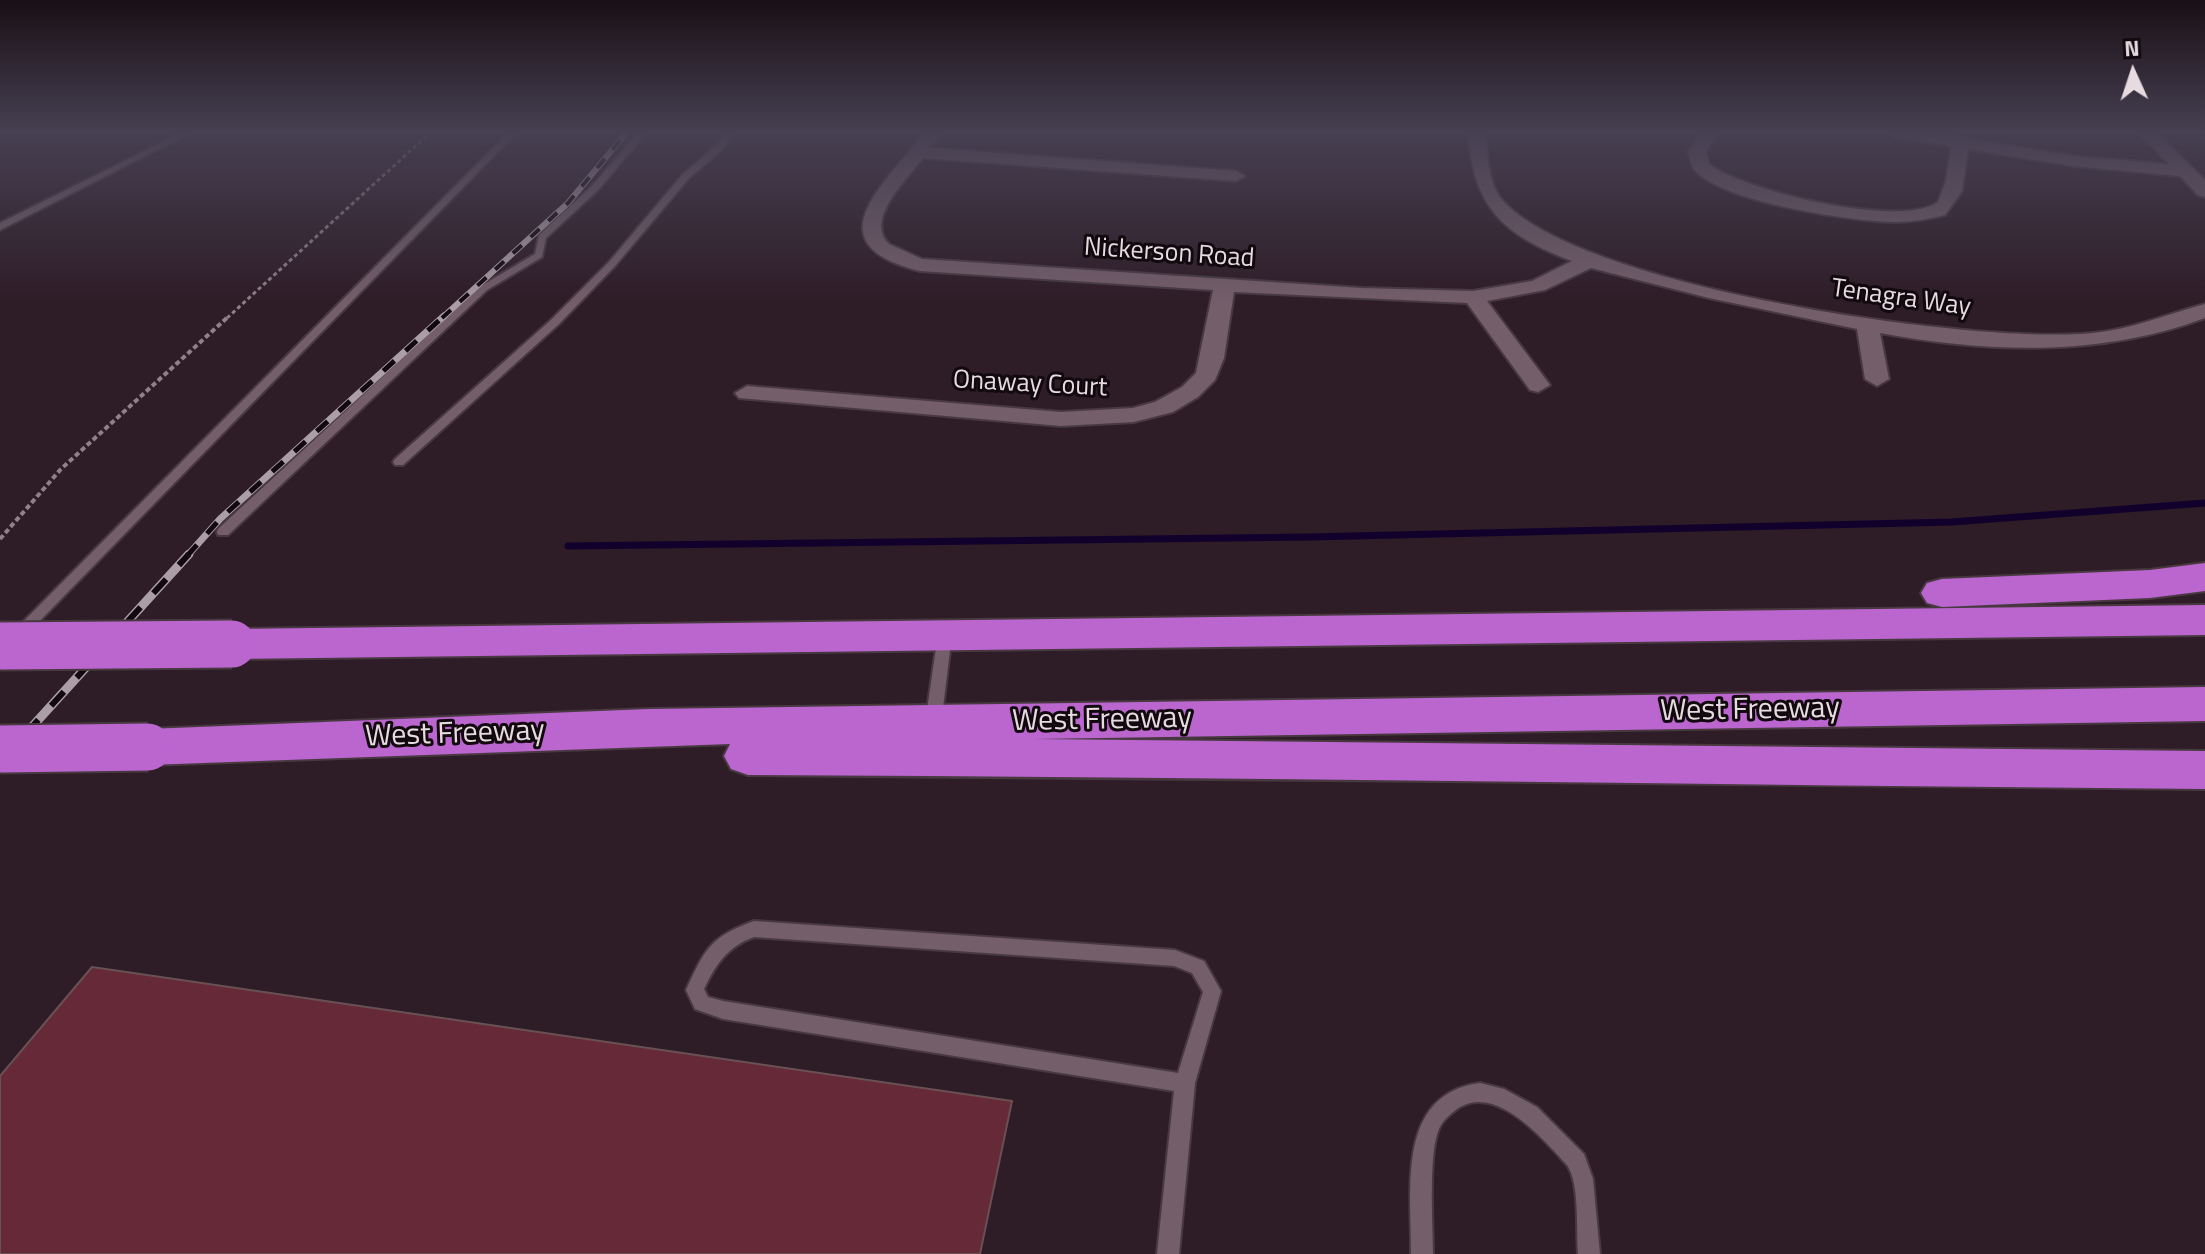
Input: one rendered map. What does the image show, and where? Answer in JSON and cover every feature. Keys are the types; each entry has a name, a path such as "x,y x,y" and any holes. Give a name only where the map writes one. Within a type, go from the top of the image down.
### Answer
{"highway":[{"path":"945,634 1140,612 1991,592 2150,584 2205,577"},
{"path":"0,646 2205,620"},
{"name":"West Freeway","path":"0,749 148,747 649,727 2205,704"},
{"path":"1511,760 1633,753 2205,744"},
{"path":"148,747 636,755 1511,760 1641,765 2205,770"}],"street":[{"name":"Nickerson Road","path":"890,191 873,213 869,225 871,238 898,259 949,269 1423,298 1473,297 1538,286 1591,260"},
{"name":"Tenagra Way","path":"1489,191 1494,203 1528,230 1591,260 1719,294 1867,326 1911,333 2046,341 2151,330 2187,320 2205,311"},
{"path":"1751,191 1885,217 1913,217 1938,211 1949,201 1951,191"},
{"name":"Onaway Court","path":"747,393 1061,419 1134,415 1177,400 1207,375 1213,358 1224,285"},
{"path":"1473,297 1538,385"},
{"path":"1867,326 1877,379"}],"lane":[{"path":"0,227 72,191"},
{"path":"0,653 455,191"},
{"path":"223,532 484,288 539,255 542,237 592,191"},
{"path":"399,462 555,322 612,264 674,191"},
{"path":"933,724 945,634"},
{"path":"1168,1254 1185,1083 1212,991 1198,967 1175,958 754,929 728,938 712,952 695,990 702,1003 723,1010 1185,1083"},
{"path":"1422,1254 1425,1141 1432,1121 1456,1100 1480,1091 1508,1097 1540,1121 1580,1166 1589,1254"}],"path":[{"path":"0,539 61,469 367,191"}],"building":[{"path":"92,967 1012,1101 980,1254 0,1254 0,1076"}],"waterway":[{"path":"568,546 1310,537 1952,522 2205,503"}],"railway":[{"path":"442,318 578,191"},
{"path":"187,556 220,519 444,316"},
{"path":"0,762 189,554"}]}
